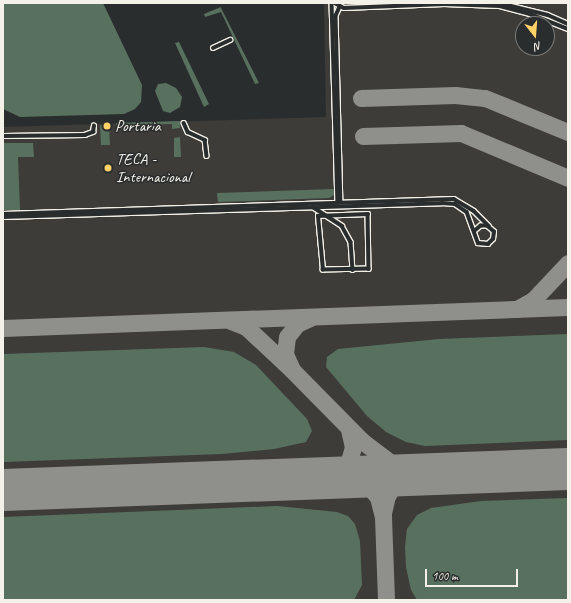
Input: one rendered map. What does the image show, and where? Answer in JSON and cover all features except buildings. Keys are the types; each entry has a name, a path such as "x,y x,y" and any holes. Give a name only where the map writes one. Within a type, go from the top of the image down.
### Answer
{"lane":[{"path":"334,3 340,7 351,4 500,6 530,14 568,29"},
{"path":"334,3 340,201"},
{"path":"499,3 543,13 568,24"},
{"path":"340,7 336,16 340,201"},
{"path":"213,48 230,40"},
{"path":"184,123 188,132 205,140 207,156"},
{"path":"3,136 85,135 93,132 94,126"},
{"path":"3,214 340,201 454,199 474,211 490,227 494,236 488,244 482,245 476,241 475,231 467,212 455,204 312,207 3,218"},
{"path":"312,207 329,216 342,226 351,242 353,270"},
{"path":"368,214 369,269 323,270 318,216 329,216 368,214"},
{"path":"475,231 481,226 490,227"}],"shaded area":[{"path":"324,3 568,3 568,600 3,600 3,127 326,117"}],"green space":[{"path":"3,3 103,3 142,85 141,102 135,109 124,114 20,117 3,109"},
{"path":"221,7 259,83 255,84 221,12 205,17 204,14"},
{"path":"179,42 209,104 204,107 175,43"},
{"path":"166,83 176,88 182,97 180,107 170,113 163,111 155,91 158,84"},
{"path":"180,121 180,128 172,129 172,124 123,125 123,129 117,129 116,123"},
{"path":"100,125 109,128 110,145 101,145"},
{"path":"180,137 181,157 174,157 174,138"},
{"path":"3,143 33,143 34,157 18,157 20,210 3,210"},
{"path":"334,189 334,195 329,198 218,202 217,193"},
{"path":"568,334 568,440 425,446 406,442 386,432 367,416 326,367 327,357 338,349 439,339"},
{"path":"204,347 234,352 256,365 307,419 312,431 306,442 274,449 222,454 3,462 3,354"},
{"path":"568,498 568,600 417,600 411,590 406,567 405,547 407,529 417,515 431,508 481,501"},
{"path":"277,506 337,512 348,516 355,524 360,541 362,585 354,600 3,600 3,517"}],"taxiway":[{"path":"361,98 455,95 485,98 568,132"},
{"path":"363,136 461,133 568,178"},
{"path":"517,309 533,300 568,263"},
{"path":"3,328 568,307"},
{"path":"310,318 297,324 287,337 285,354 292,370 362,441 395,466 418,474"},
{"path":"231,321 246,327 291,369"},
{"path":"327,477 336,473 349,461 353,447 349,429"},
{"path":"383,513 387,496 393,486 405,477 418,474"},
{"path":"319,478 355,479 367,484 378,497 383,517 386,600"}],"runway":[{"path":"3,490 568,469"}],"place":[{"name":"Portaria","path":"107,126"},
{"name":"TECA - Internacional","path":"108,168"}]}
